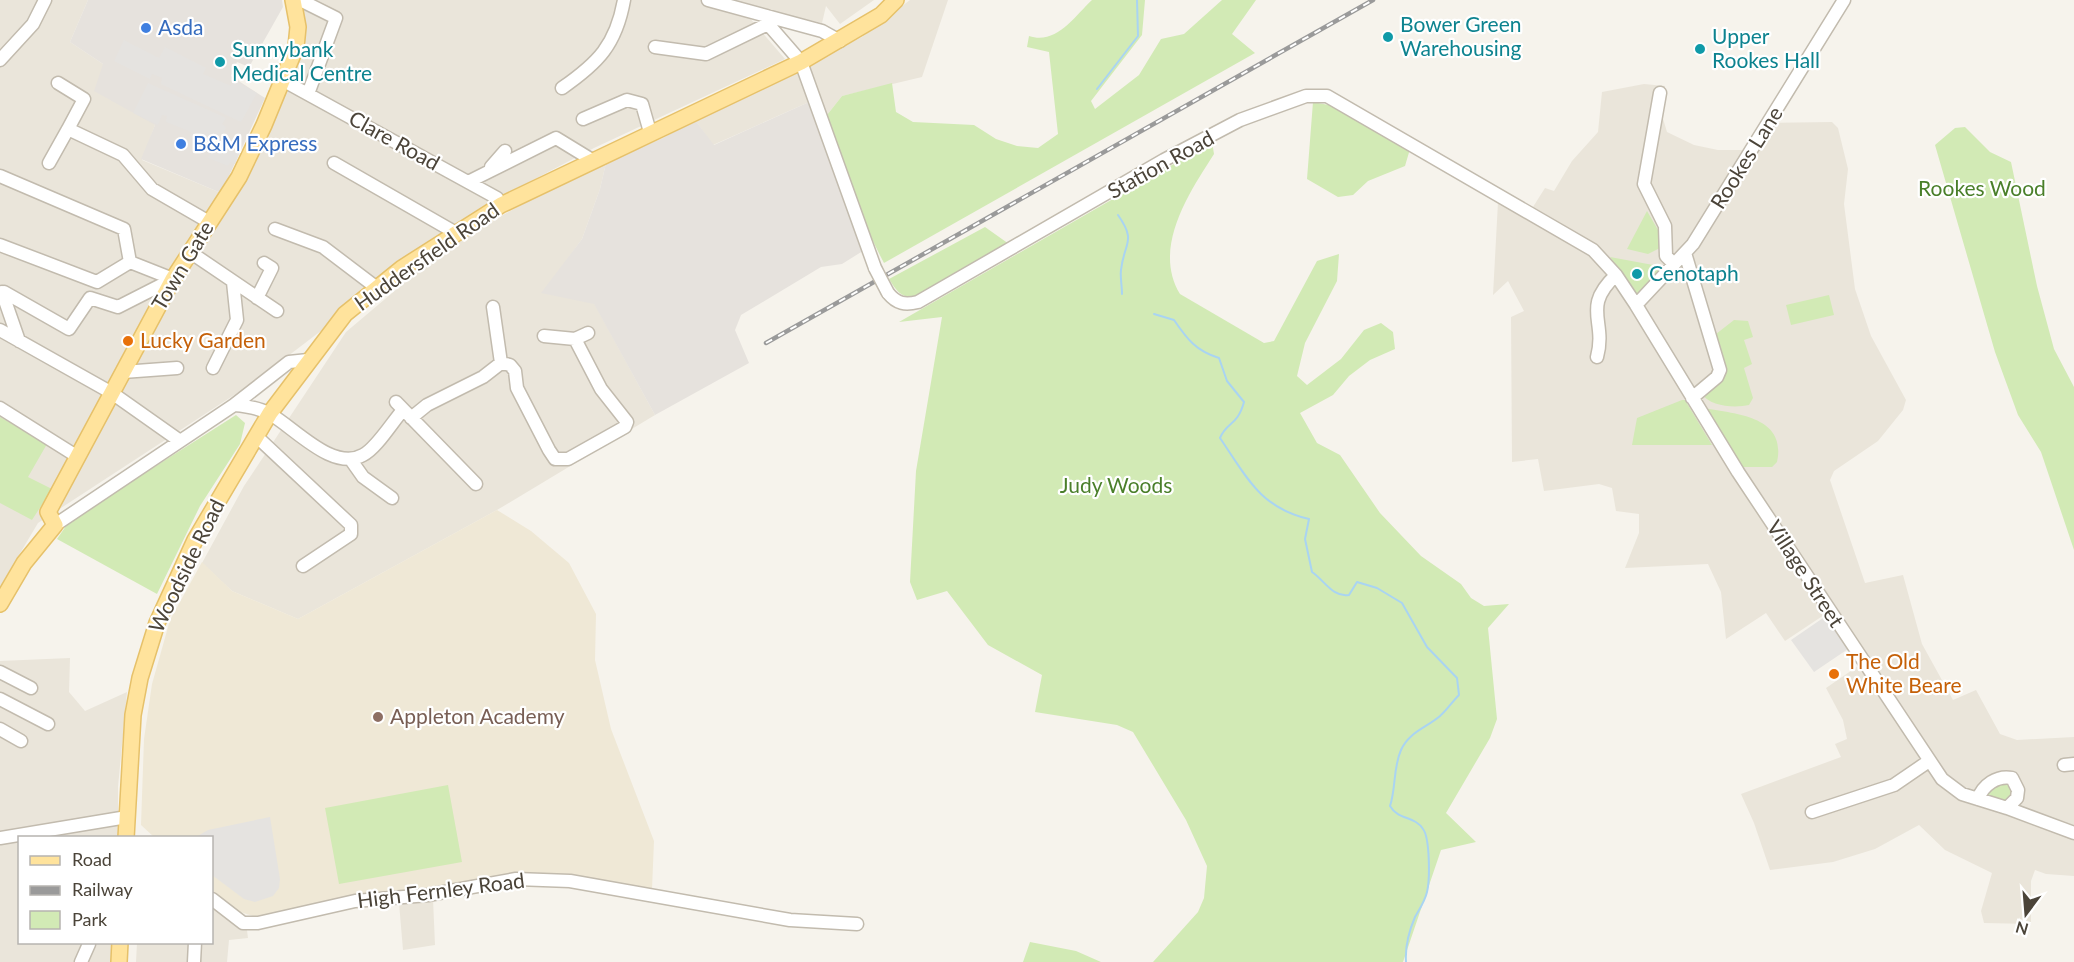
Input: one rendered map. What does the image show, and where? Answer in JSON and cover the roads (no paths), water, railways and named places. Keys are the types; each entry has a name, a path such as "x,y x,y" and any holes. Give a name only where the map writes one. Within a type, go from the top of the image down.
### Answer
{"main road":[{"name":"Town Gate","path":"55,525 48,512 172,279 239,177 284,81 297,37 293,0"},
{"name":"Huddersfield Road","path":"270,413 345,314 377,288 456,233 501,205 801,62 881,15 896,0"},
{"name":"Woodside Road","path":"130,836 127,817 133,715 152,636 195,540 270,413"},
{"path":"1,599 24,563 55,525"},
{"path":"118,962 120,944"}],"street":[{"path":"0,60 33,24 45,0"},
{"path":"300,0 336,18 308,94"},
{"path":"562,88 601,58 615,30 624,0"},
{"path":"708,0 768,20 822,31 840,41"},
{"name":"Rookes Lane","path":"1636,305 1673,263 1685,253 1749,156 1844,0"},
{"path":"655,47 706,54 768,20"},
{"name":"Station Road","path":"768,20 801,62 875,268 892,299 904,304 918,302 1164,160 1240,120 1306,96 1327,96 1593,250 1616,275 1636,305"},
{"name":"Clare Road","path":"284,81 468,182 496,198 501,205"},
{"path":"49,163 84,99 58,83"},
{"path":"1660,93 1644,184 1665,225 1666,256 1673,263"},
{"path":"583,119 627,100 642,104 650,132"},
{"path":"68,129 123,155 152,189 209,222"},
{"path":"468,182 556,138 592,160"},
{"path":"487,172 505,151"},
{"path":"334,163 456,233"},
{"path":"0,176 124,229 130,262"},
{"path":"275,229 323,248 377,288"},
{"path":"0,245 97,282 130,262"},
{"path":"190,252 277,310"},
{"path":"1685,253 1720,370 1717,377 1692,398"},
{"path":"130,262 172,279"},
{"path":"257,298 272,268 264,263"},
{"path":"1597,357 1601,342 1595,307 1603,287 1616,275"},
{"path":"2,292 69,328 90,298 118,307 172,279"},
{"path":"213,368 237,320 233,282"},
{"path":"2,292 20,341"},
{"name":"Village Street","path":"1636,305 1692,398 1929,761 1951,788 1962,794 2074,829"},
{"path":"493,307 501,363"},
{"path":"0,330 112,393 180,441"},
{"path":"544,336 575,339 588,333"},
{"path":"501,363 510,365 515,371 517,388 555,459 568,459 625,427 627,422 601,389 575,339"},
{"path":"55,525 234,405 289,362 308,360"},
{"path":"234,405 251,406 270,413 323,452 351,460 366,454 403,410 427,405 483,377 501,363"},
{"path":"123,372 177,368"},
{"path":"0,408 78,457"},
{"path":"403,410 476,484"},
{"path":"256,436 351,525 351,534 303,566"},
{"path":"351,460 363,477 392,498"},
{"path":"0,672 31,688"},
{"path":"0,699 48,724"},
{"path":"0,729 21,741"},
{"path":"1812,812 1894,785 1929,761"},
{"path":"1978,799 1981,789 1994,780 2012,778 2018,790 2017,798 2007,807"},
{"path":"24,836 73,832 127,817"},
{"path":"0,838 18,837"},
{"name":"High Fernley Road","path":"213,900 243,923 258,923 355,901 428,895 516,879 570,881 790,920 857,924"},
{"path":"194,962 195,944"},
{"path":"81,962 89,945"}],"waterway":[{"path":"1097,89 1138,36 1137,0"},
{"path":"1118,215 1128,237 1121,270 1122,294"},
{"path":"1154,314 1174,320 1193,344 1204,352 1219,358 1227,381 1244,402 1238,416 1220,438 1256,489 1266,499 1292,514 1309,519 1305,539 1312,572 1338,594 1349,595 1357,582 1377,588 1402,603 1427,647 1457,678 1459,695 1440,716 1408,739 1401,750 1397,764 1390,806 1397,814 1416,822 1423,829 1429,859 1427,892 1411,928 1406,962"}],"railway":[{"path":"766,343 1373,0"}],"place":[{"name":"Asda","path":"146,28"},
{"name":"Bower Green Warehousing","path":"1388,37"},
{"name":"Upper Rookes Hall","path":"1700,49"},
{"name":"Sunnybank Medical Centre","path":"220,62"},
{"name":"B&M Express","path":"181,144"},
{"name":"Cenotaph","path":"1637,274"},
{"name":"Lucky Garden","path":"128,341"},
{"name":"The Old White Beare","path":"1834,674"},
{"name":"Appleton Academy","path":"378,717"}],"park label":[{"name":"Rookes Wood","path":"1982,189"},
{"name":"Judy Woods","path":"1116,486"}]}
